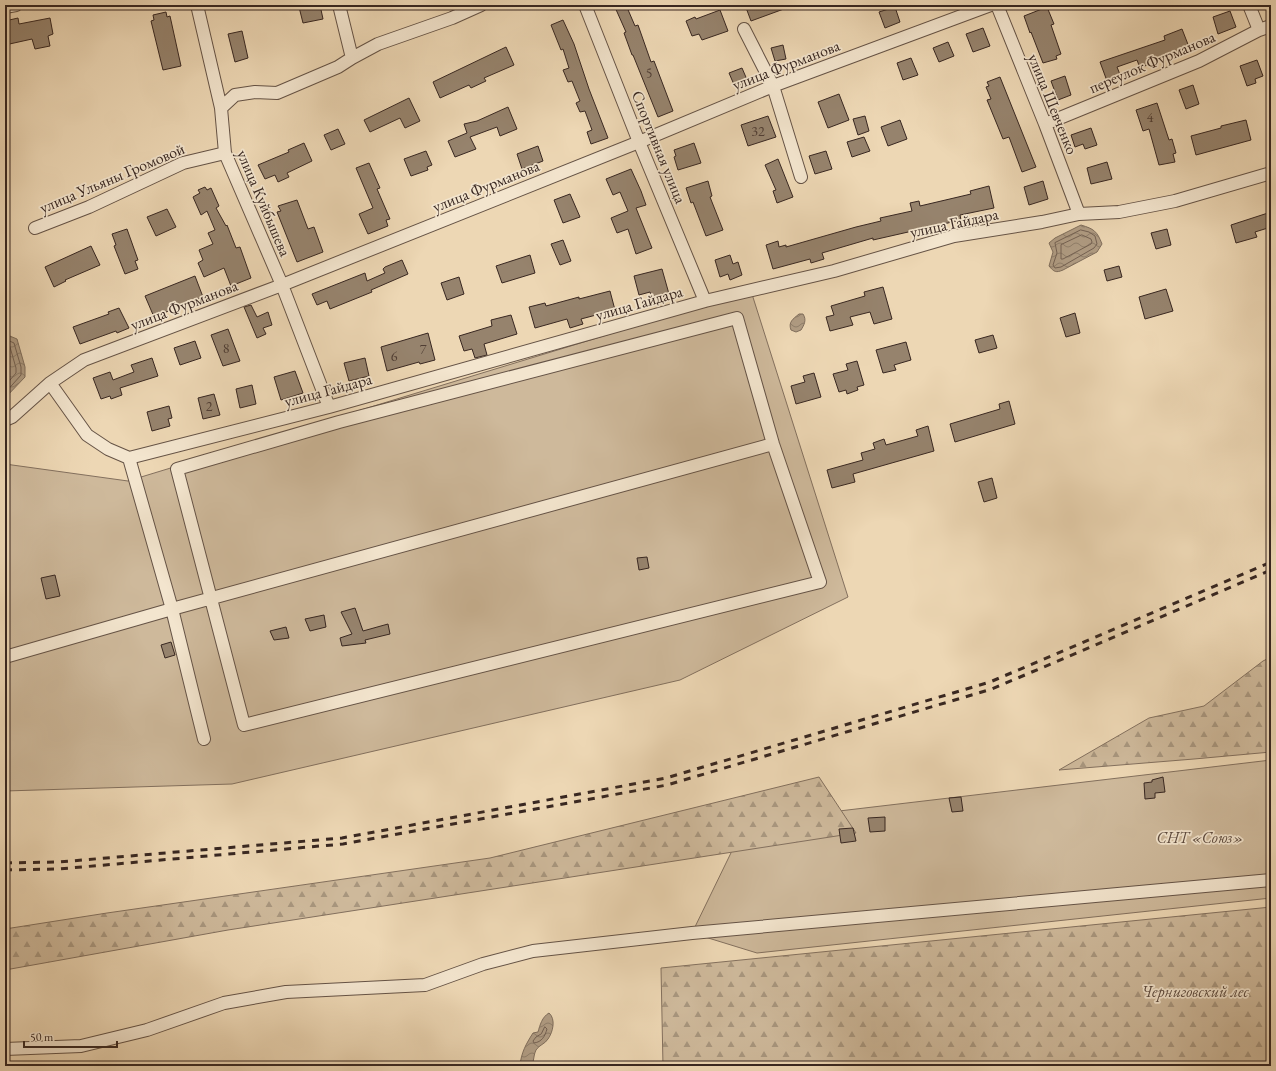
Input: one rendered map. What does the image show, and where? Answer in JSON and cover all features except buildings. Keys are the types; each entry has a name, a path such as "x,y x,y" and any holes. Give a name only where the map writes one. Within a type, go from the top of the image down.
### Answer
{"street":[{"path":"5,7 16,5"},
{"name":"улица Куйбышева","path":"197,5 221,108 224,153 282,285 329,407"},
{"path":"339,5 352,58"},
{"path":"221,108 235,95 255,92 277,93 338,67 378,44 452,18 481,5"},
{"name":"Спортивная улица","path":"585,5 639,142 705,301"},
{"name":"улица Фурманова","path":"5,420 12,417 50,383 84,360 282,285 639,142 773,86 992,5"},
{"name":"улица Шевченко","path":"997,5 1045,124 1079,214"},
{"path":"1249,5 1259,30"},
{"name":"переулок Фурманова","path":"1045,124 1199,61 1259,30 1271,26"},
{"path":"744,29 773,86 801,177"},
{"name":"улица Ульяны Громовой","path":"35,228 89,207 183,163 224,153"},
{"name":"улица Гайдара","path":"129,458 329,407 705,301 752,294 954,236 1042,222 1079,214 1119,212 1175,201 1271,173"},
{"path":"737,318 773,444 820,582 244,725 210,599 177,469 346,420 737,318"},
{"path":"50,383 87,435 108,449 129,458 172,609 204,739"},
{"path":"5,657 172,609 773,444"},
{"path":"5,1049 81,1046 146,1030 224,1003 286,992 425,985 483,964 533,951 692,933 1271,880"}],"green space":[{"path":"751,291 848,597 680,680 232,784 5,791 5,464 128,481"},
{"path":"1271,657 1271,752 1059,770 1149,718 1204,706 1263,661"},
{"name":"СНТ «Союз»","path":"1271,760 1271,898 757,953 692,933 746,822"},
{"path":"819,777 856,833 228,930 5,970 5,929 490,858"},
{"name":"Черниговский лес","path":"1271,907 1271,1066 663,1066 661,968"}],"water":[{"path":"1081,225 1094,231 1102,244 1097,252 1063,270 1057,272 1054,271 1049,266 1053,252 1049,243 1055,238"},
{"path":"799,314 803,314 805,322 801,330 796,332 791,330 790,325"},
{"path":"5,334 17,339 25,367 25,377 5,398"},
{"path":"549,1013 553,1022 552,1029 547,1041 536,1050 534,1054 533,1062 536,1066 520,1066 528,1041 533,1033 538,1032 543,1019"}],"railway":[{"path":"5,863 59,862 342,838 666,778 990,682 1271,562"},
{"path":"5,870 59,869 343,844 667,785 992,689 1271,570"}]}
